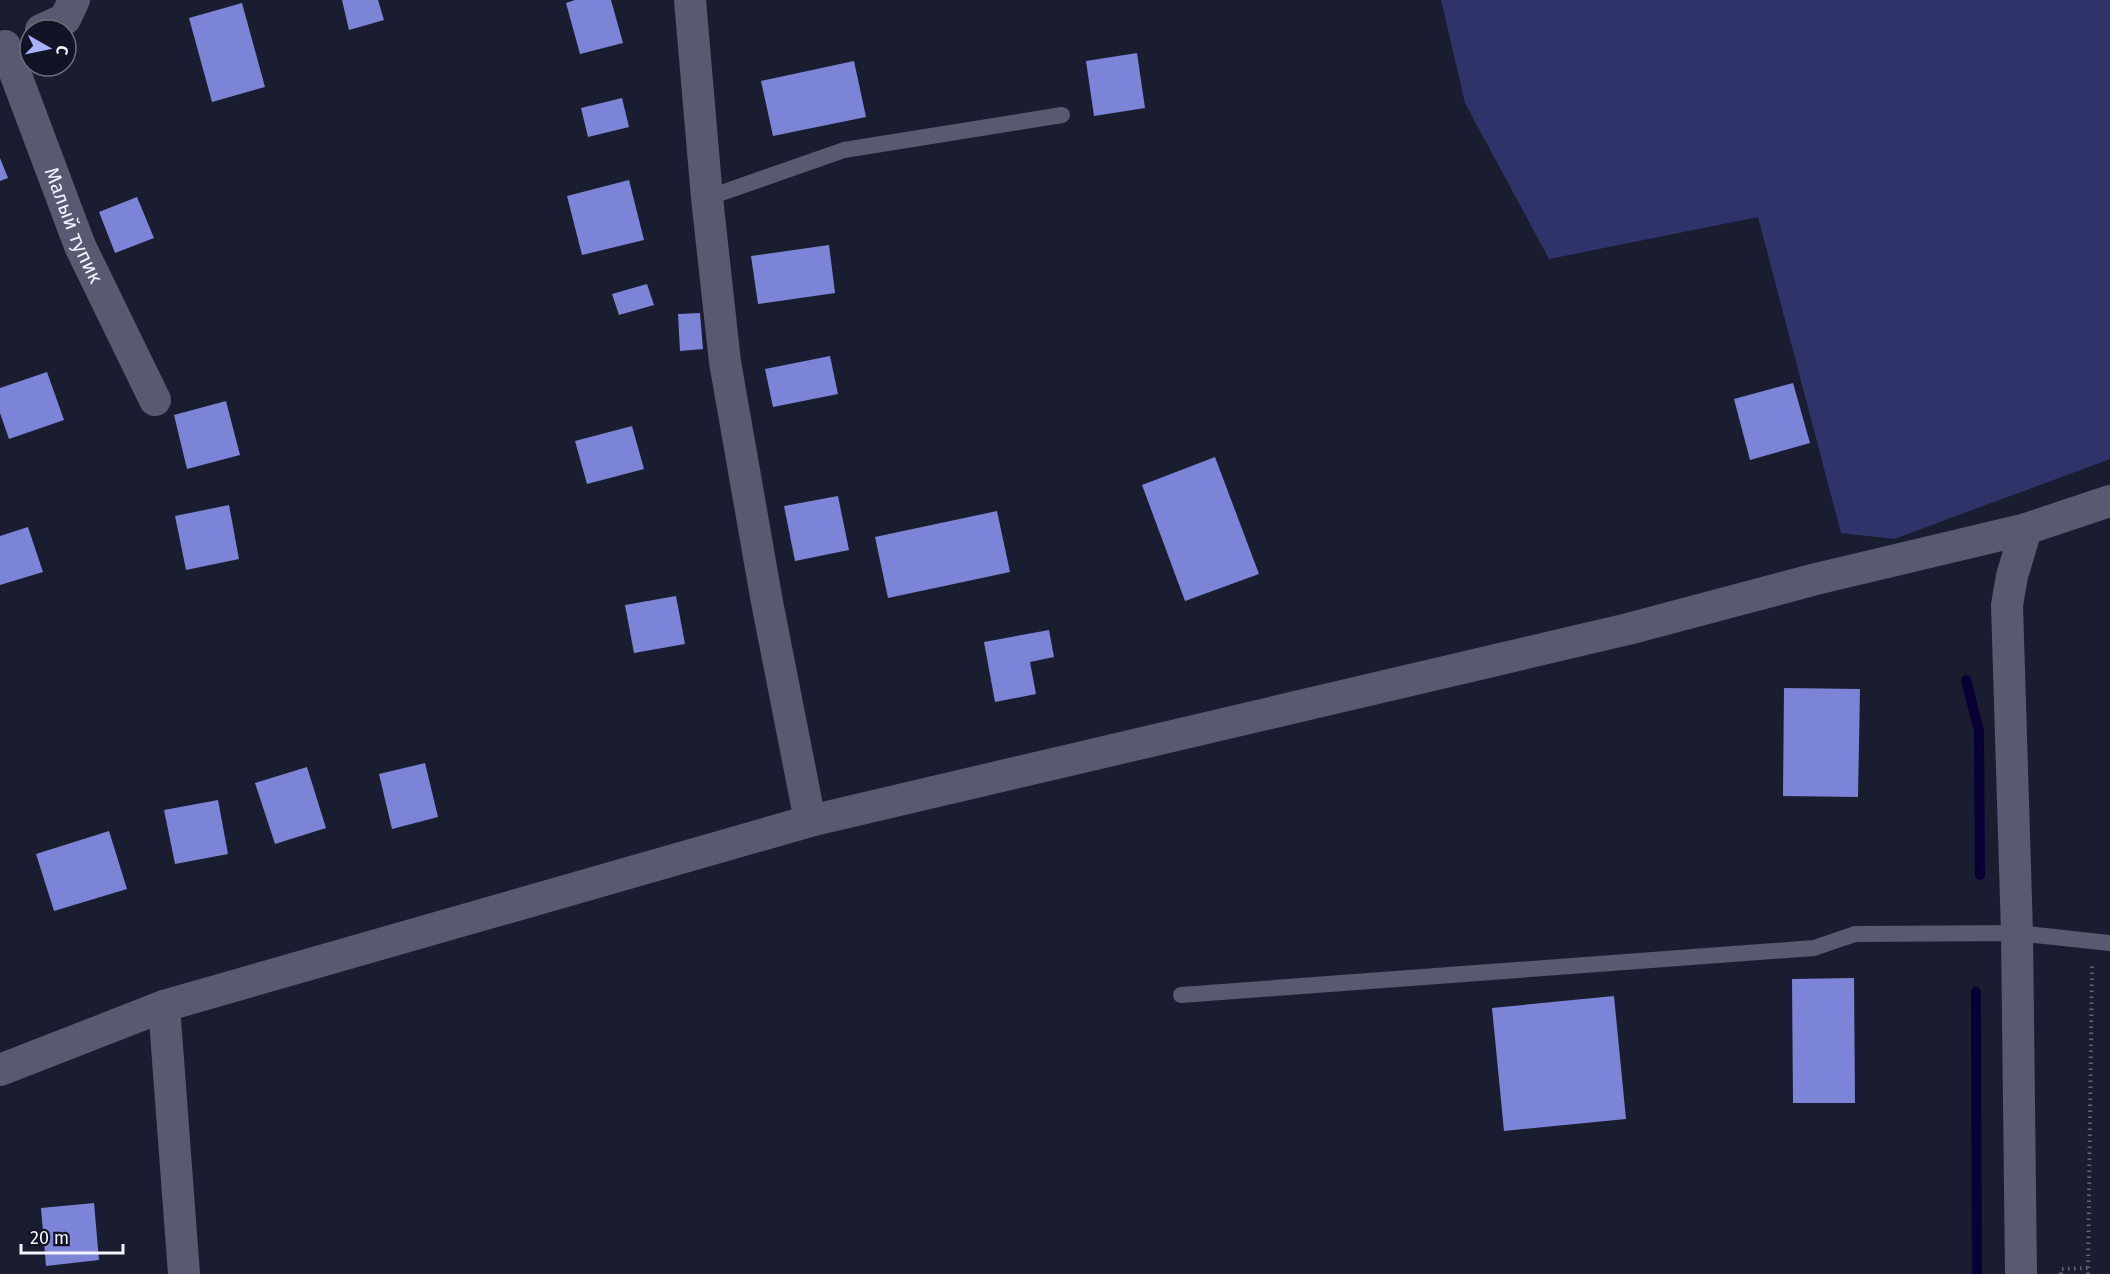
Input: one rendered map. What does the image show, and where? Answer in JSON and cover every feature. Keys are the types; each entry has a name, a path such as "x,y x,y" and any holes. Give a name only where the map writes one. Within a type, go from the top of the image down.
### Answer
{"street":[{"path":"65,18 74,0"},
{"path":"690,0 707,198 725,362 767,602 810,821"},
{"name":"Малый тупик","path":"12,43 80,246 155,400"},
{"path":"0,1070 164,1006 810,821 1616,632 1816,579 2026,529 2110,501"},
{"path":"2021,1274 2018,933 2007,605 2012,576 2026,529"},
{"path":"164,1006 184,1274"}],"lane":[{"path":"707,198 844,150 1062,115"},
{"path":"1181,995 1814,948 1856,934 2018,933 2110,943"}],"path":[{"path":"2088,1274 2093,941"},
{"path":"2061,1274 2061,1269 2088,1268"}],"shaded area":[{"path":"1441,0 2110,0 2110,459 1894,539 1841,533 1758,217 1549,259 1465,103"}],"building":[{"path":"342,0 378,0 384,20 349,30"},
{"path":"575,0 611,0 623,43 580,54 566,3"},
{"path":"242,3 265,87 212,102 189,18"},
{"path":"1137,53 1145,108 1094,116 1086,61"},
{"path":"854,61 866,117 773,136 761,81"},
{"path":"622,98 629,127 588,137 581,108"},
{"path":"0,158 8,178 0,181"},
{"path":"629,180 644,240 582,255 567,196"},
{"path":"137,197 154,238 115,253 99,212"},
{"path":"829,245 835,293 758,304 751,256"},
{"path":"647,284 654,305 619,315 612,294"},
{"path":"700,313 703,349 680,351 678,314"},
{"path":"830,356 838,394 773,407 765,369"},
{"path":"47,372 64,420 9,439 0,413 0,388"},
{"path":"1793,383 1810,443 1750,460 1734,399"},
{"path":"226,401 240,455 187,469 174,415"},
{"path":"632,426 644,469 587,484 575,441"},
{"path":"1215,457 1259,574 1185,601 1142,485"},
{"path":"838,496 849,550 795,561 784,506"},
{"path":"229,505 239,559 186,570 175,516"},
{"path":"997,511 1010,572 888,598 875,537"},
{"path":"28,527 43,572 0,585 0,536"},
{"path":"676,596 685,644 634,653 625,605"},
{"path":"1049,630 1054,657 1030,662 1036,694 995,702 984,642"},
{"path":"1784,688 1860,689 1858,797 1783,796"},
{"path":"425,763 438,817 392,829 379,774"},
{"path":"307,767 326,828 275,844 255,783"},
{"path":"218,800 228,854 175,864 164,810"},
{"path":"109,831 127,889 54,911 36,854"},
{"path":"1854,978 1855,1103 1793,1103 1792,979"},
{"path":"1614,996 1626,1119 1504,1131 1492,1008"},
{"path":"94,1203 99,1260 46,1266 41,1208"}],"waterway":[{"path":"1966,680 1979,731 1980,875"},
{"path":"1976,992 1977,1274"}]}
